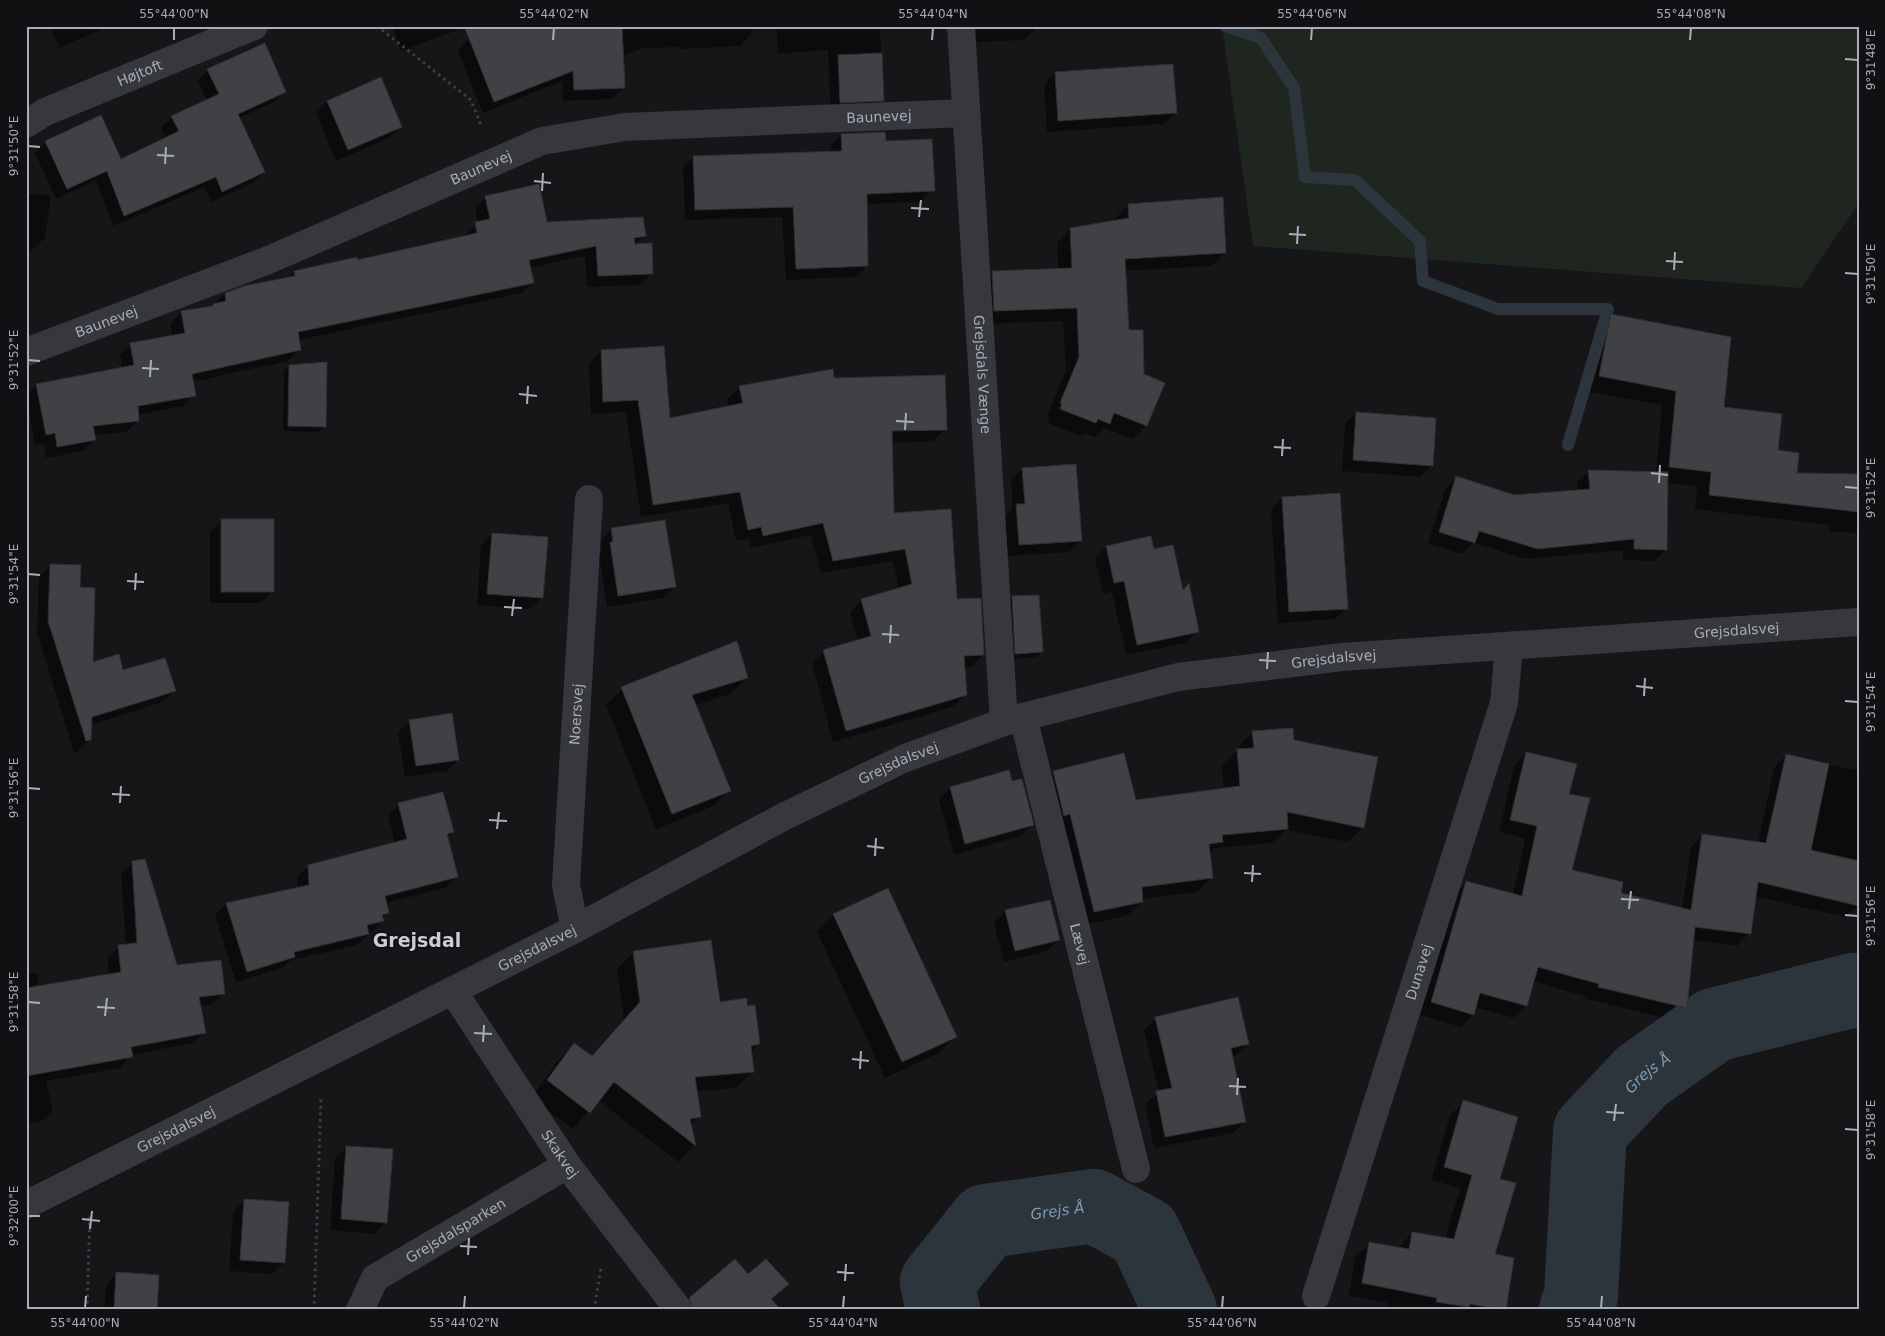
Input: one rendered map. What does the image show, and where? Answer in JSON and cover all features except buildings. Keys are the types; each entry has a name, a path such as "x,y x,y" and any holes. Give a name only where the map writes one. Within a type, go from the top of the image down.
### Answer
{"street":[{"name":"Højtoft","path":"26,124 46,112 254,26"},
{"name":"Grejsdals Vænge","path":"961,26 965,113 1013,720"},
{"name":"Baunevej","path":"26,352 266,261 542,141 625,127 965,113"},
{"name":"Noersvej","path":"574,929 566,885 589,499"},
{"name":"Grejsdalsvej","path":"26,1205 454,991 783,817 860,779 903,759 1013,720 1178,677 1342,657 1859,622"},
{"name":"Dunavej","path":"1316,1296 1504,703 1509,646"},
{"name":"Lævej","path":"1013,720 1136,1169"},
{"name":"Skakvej","path":"454,991 567,1165 679,1310"},
{"name":"Grejsdalsparken","path":"360,1310 375,1278 567,1165"}],"path":[{"path":"377,26 471,100 495,161"},
{"path":"314,1310 323,1057"},
{"path":"86,1310 92,1172"}],"shaded area":[{"path":"1222,26 1859,26 1859,203 1801,288 1253,246"}],"waterway":[{"path":"1225,26 1261,38 1294,88 1305,177 1355,180 1420,241 1423,281 1498,309 1608,309 1568,445"},
{"name":"Grejs Å","path":"1576,1310 1581,1296 1590,1131 1642,1076 1714,1025 1854,990 1859,992"},
{"name":"Grejs Å","path":"943,1310 937,1282 986,1221 1094,1206 1144,1233 1180,1310"}],"district":[{"name":"Grejsdal","path":"417,940"}]}
